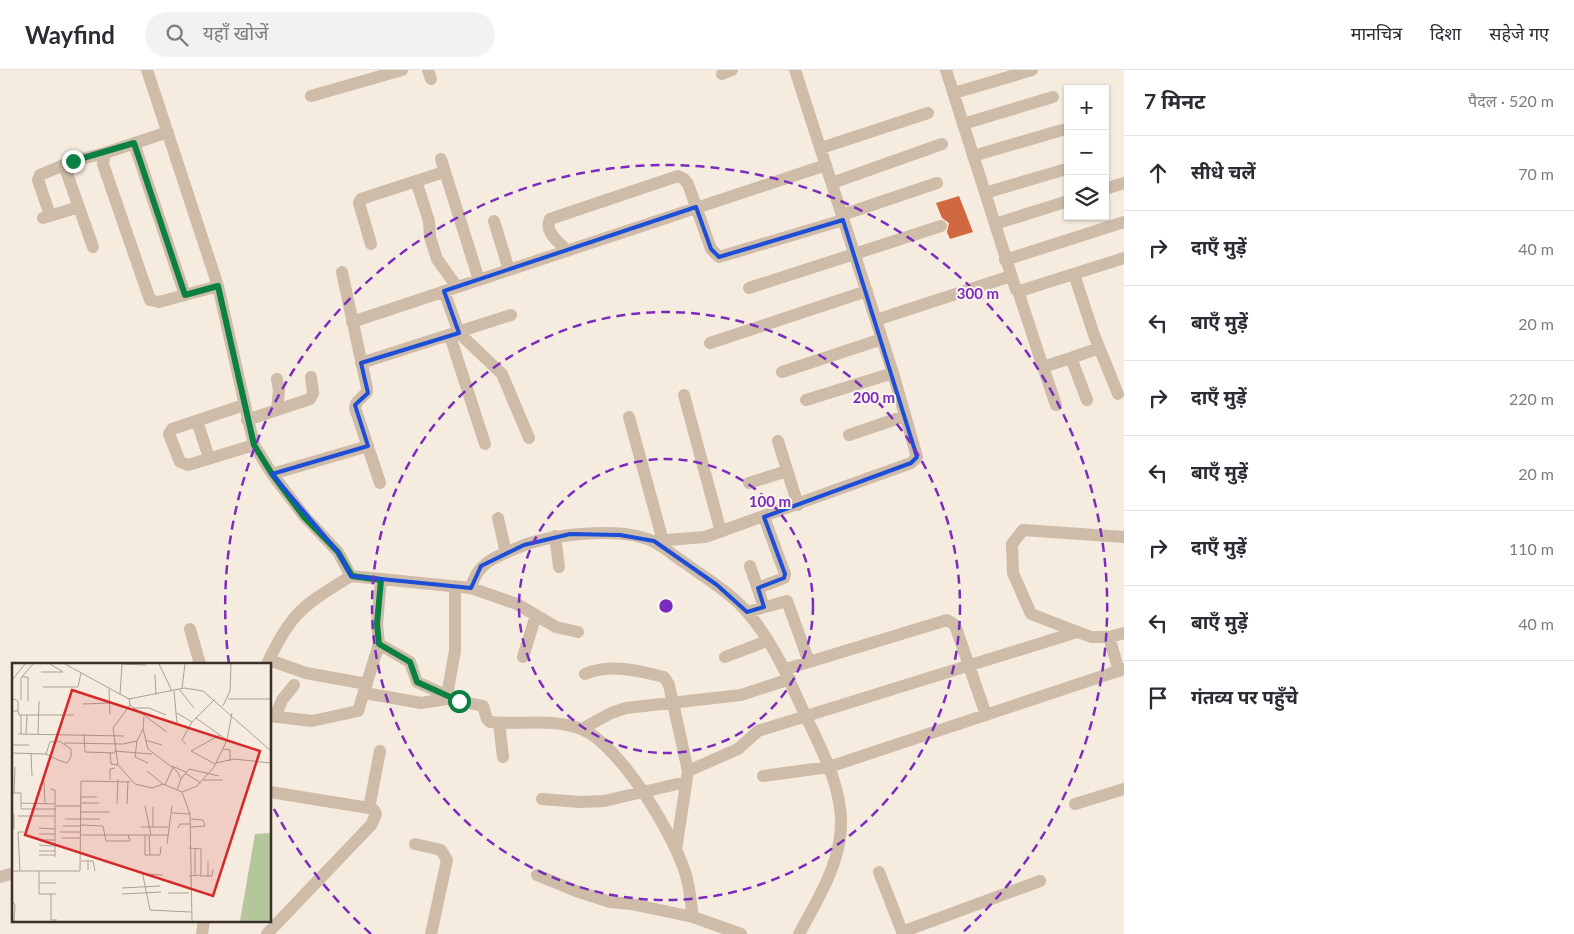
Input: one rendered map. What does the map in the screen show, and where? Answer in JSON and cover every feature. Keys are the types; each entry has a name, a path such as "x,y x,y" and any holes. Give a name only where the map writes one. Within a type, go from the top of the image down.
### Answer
{"street":[{"path":"147,70 218,286 254,445 272,474 304,517 338,552 352,576"},
{"path":"311,96 402,70"},
{"path":"470,588 474,576 481,566 524,545 555,536 603,534 658,541 694,539 721,532 798,505 915,461 917,452 893,373 795,70"},
{"path":"946,70 1011,276 1018,291 1056,405"},
{"path":"954,93 1032,70"},
{"path":"963,124 1053,97"},
{"path":"820,148 928,113"},
{"path":"973,156 1062,130"},
{"path":"79,206 46,217 38,180 40,175 64,165 105,154 168,132"},
{"path":"134,143 185,295"},
{"path":"832,183 942,144"},
{"path":"105,154 103,164 150,300 159,302 218,286"},
{"path":"64,165 93,247"},
{"path":"352,322 826,165"},
{"path":"371,244 359,203 361,199 416,181 442,166 479,280"},
{"path":"985,193 1063,170"},
{"path":"567,251 548,231 547,225 550,219 678,176 688,184 711,249 719,256 843,218 937,183"},
{"path":"416,181 429,221 430,237 437,258 457,287"},
{"path":"1109,188 1124,183"},
{"path":"995,224 1064,202"},
{"path":"494,221 509,270"},
{"path":"1006,260 1124,222"},
{"path":"749,288 941,226"},
{"path":"1018,291 1124,258"},
{"path":"342,272 367,392 355,405 380,483"},
{"path":"1074,274 1099,348 1118,394"},
{"path":"876,320 1011,276"},
{"path":"444,291 485,444"},
{"path":"710,343 866,291"},
{"path":"361,363 510,315"},
{"path":"455,334 502,374 529,438"},
{"path":"782,372 882,339"},
{"path":"1044,367 1099,348"},
{"path":"1071,358 1087,400"},
{"path":"806,400 893,373"},
{"path":"247,420 310,399 313,393 311,377"},
{"path":"277,379 279,390 277,410"},
{"path":"684,395 721,532"},
{"path":"244,405 172,429 169,434 181,464 188,465 254,445"},
{"path":"849,435 906,416"},
{"path":"629,418 658,541 717,585 747,612 788,674 829,767 839,804 841,836 832,866 799,934"},
{"path":"197,421 209,458"},
{"path":"778,442 798,505"},
{"path":"272,474 368,446"},
{"path":"749,483 787,471"},
{"path":"758,588 784,578 785,574 764,517"},
{"path":"498,518 506,553"},
{"path":"1124,538 1023,530 1012,544 1013,573 1031,614 1091,637 1109,637 1124,632"},
{"path":"555,536 559,567"},
{"path":"750,566 764,607"},
{"path":"450,696 421,704 268,662 280,636 306,604 352,576 470,588 517,604 556,627 578,632"},
{"path":"294,685 272,716 312,721 355,712 361,706 379,644 377,624 381,580"},
{"path":"450,696 455,651 455,586"},
{"path":"747,612 787,601 809,662"},
{"path":"522,657 536,615"},
{"path":"582,729 619,710 741,695 788,674 809,662 947,620 955,626 986,715"},
{"path":"190,629 200,663"},
{"path":"542,799 594,802 643,791 687,777 738,750 758,731 805,714 970,666 1077,632"},
{"path":"763,776 829,767 1122,670 1109,637"},
{"path":"725,656 767,641"},
{"path":"379,644 410,662 417,682 450,696 484,706 487,719 490,722 565,724 582,729 600,741 610,750 643,791 676,850 687,879 693,917"},
{"path":"585,674 623,668 664,677 672,703 687,777 676,850"},
{"path":"499,723 504,757"},
{"path":"369,808 380,751"},
{"path":"1075,804 1124,789"},
{"path":"267,934 376,819 374,810 369,808 271,792"},
{"path":"415,844 441,850 447,860 430,934"},
{"path":"880,872 902,933 1040,880"},
{"path":"537,875 576,892 610,902 631,904 693,917 741,934"}],"highlighted area":[{"path":"696,207 711,249 719,257 843,220 917,457 911,463 764,517 785,574 784,578 758,588 764,607 747,612 717,585 654,541 620,535 570,534 524,545 481,566 471,588 359,578 351,576 338,552 272,474 368,446 355,405 368,393 361,363 459,333 444,291"}],"building":[{"path":"959,196 973,232 950,239 947,232 949,223 942,218 936,203"}],"route":[{"path":"73,161 105,154 134,143 185,295 218,286 254,445 272,474 304,517 338,552 352,576 381,580 377,624 379,644 394,655 410,662 417,682 432,687 459,701"}]}
